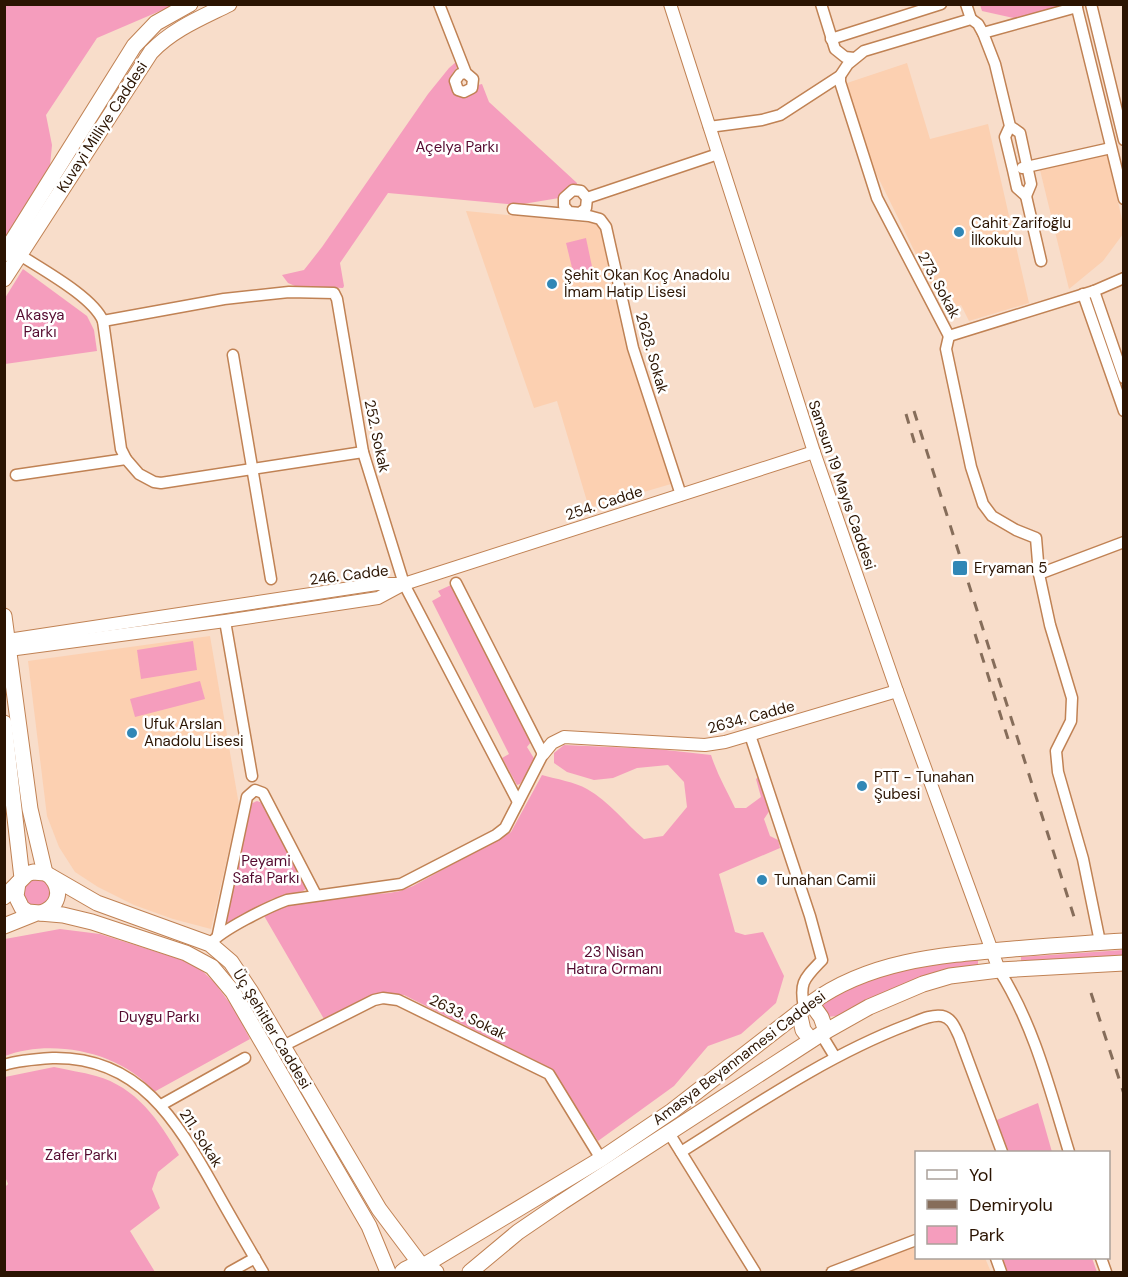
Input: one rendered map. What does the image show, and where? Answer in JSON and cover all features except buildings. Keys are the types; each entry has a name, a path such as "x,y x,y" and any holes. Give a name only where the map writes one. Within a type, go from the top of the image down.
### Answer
{"main road":[{"name":"Kuvayi Milliye Caddesi","path":"4,279 20,255 141,37 156,23 190,4"},
{"name":"Kuvayi Milliye Caddesi","path":"4,254 87,136 160,43 182,27 229,4"},
{"path":"4,616 30,809 48,875 58,888 53,907 4,926"},
{"path":"4,723 20,880 16,896 18,903 28,912 38,914"},
{"path":"4,897 20,880 33,872 48,875"},
{"name":"Üç Şehitler Caddesi","path":"48,875 97,903 214,939 251,992 379,1209 427,1268"},
{"name":"Üç Şehitler Caddesi","path":"38,914 63,915 92,922 186,952 212,967 233,992 363,1216 388,1272"},
{"name":"Amasya Beyannamesi Caddesi","path":"402,1272 413,1266 427,1268 601,1159 672,1111 837,986 876,969 945,956 1124,941"},
{"name":"Amasya Beyannamesi Caddesi","path":"470,1272 518,1232 669,1132 819,1035 869,1008 923,984 950,976 999,970 1124,963"},
{"path":"805,1008 820,1017 819,1035 803,1030 805,1008"}],"street":[{"path":"439,4 466,73"},
{"name":"Samsun 19 Mayıs Caddesi","path":"670,4 814,452 897,691 999,970"},
{"path":"831,39 940,4"},
{"path":"966,4 971,19 978,24 983,33 995,64 1010,126 1005,137 1017,188 1026,196 1041,261"},
{"path":"1091,4 1124,140"},
{"path":"983,33 1077,6 1124,199"},
{"path":"825,7 835,49 840,54 854,58"},
{"path":"709,127 762,120 780,115 840,76 854,58 864,51 971,19"},
{"name":"273. Sokak","path":"840,76 878,198 949,336 1088,292 1124,278"},
{"path":"1010,126 1020,133 1031,184 1026,196"},
{"path":"1013,170 1111,148"},
{"path":"587,198 718,154"},
{"path":"513,209 572,214 580,213 586,208 587,198 577,190 566,194 564,206 572,214"},
{"name":"2628. Sokak","path":"572,214 600,219 606,227 633,348 681,495"},
{"path":"20,255 96,307 103,321 118,434 126,459 139,474 153,482 161,483 363,452"},
{"name":"252. Sokak","path":"103,321 224,299 289,292 334,293 337,299 363,452 404,584 518,802"},
{"path":"1088,292 1120,374 1124,411"},
{"path":"949,336 946,349 971,467 983,504 992,516 1036,538 1039,574 1050,625 1072,698 1071,721 1056,752 1058,772 1083,859 1100,942"},
{"path":"233,355 271,579"},
{"name":"254. Cadde","path":"404,584 814,452"},
{"path":"16,475 126,459"},
{"path":"1039,574 1124,542"},
{"path":"214,939 270,906 299,897 386,887 415,878 501,832 543,754 456,583"},
{"name":"246. Cadde","path":"7,646 376,584 404,584"},
{"name":"246. Cadde","path":"7,646 225,621 378,598 404,584"},
{"path":"225,621 252,776"},
{"name":"2634. Cadde","path":"543,754 552,743 564,737 705,745 750,735 897,691"},
{"path":"750,735 810,916 822,960 803,979 801,992 805,1008"},
{"path":"214,939 247,796 255,790 263,793 316,896"},
{"path":"999,970 1014,994 1044,1069 1069,1151"},
{"name":"2633. Sokak","path":"283,1046 374,1000 398,999 549,1074 601,1159"},
{"path":"681,1152 835,1057 928,1017 945,1016 959,1036 1002,1151"},
{"path":"819,1035 835,1057"},
{"name":"211. Sokak","path":"4,1065 43,1058 74,1058 99,1065 125,1077 161,1105 182,1132 263,1272"},
{"path":"161,1105 245,1058"},
{"path":"669,1132 755,1272"},
{"path":"832,1272 915,1240"},
{"path":"230,1272 255,1258"}],"shaded area":[{"name":"Cahit Zarifoğlu İlkokulu","path":"907,63 930,139 988,124 1029,303 969,321 961,305 944,311 870,161 847,83"},
{"path":"1107,154 1123,224 1123,234 1103,261 1069,289 1040,170"},
{"name":"Şehit Okan Koç Anadolu İmam Hatip Lisesi","path":"466,211 599,224 625,344 671,484 589,508 557,401 534,408"},
{"name":"Ufuk Arslan Anadolu Lisesi","path":"210,636 239,805 211,929 134,905 98,887 75,872 59,847 47,816 28,661"},
{"path":"915,1245 915,1259 985,1259 991,1272 847,1272"}],"green space":[{"path":"5,5 174,5 97,38 46,115 52,145 50,166 5,238"},
{"path":"980,5 1071,5 1018,19 982,11"},
{"name":"Açelya Parkı","path":"456,62 458,66 452,74 452,86 476,91 478,85 482,84 489,102 577,183 577,186 559,198 517,205 388,193 340,263 343,288 295,286 288,283 282,275 304,270 428,94"},
{"path":"586,238 594,276 575,280 566,243"},
{"name":"Akasya Parkı","path":"23,269 87,316 94,330 97,351 5,364 5,298"},
{"path":"451,585 531,742 527,747 535,760 520,784 517,785 502,758 509,754 432,601 441,596 438,591"},
{"path":"193,641 197,670 141,679 137,650"},
{"path":"200,681 205,699 135,717 130,699"},
{"name":"23 Nisan Hatıra Ormanı","path":"564,745 657,749 711,755 735,808 746,808 761,797 756,779 760,776 770,810 764,819 770,836 778,840 780,848 719,874 735,932 745,935 763,932 784,976 776,1003 741,1034 708,1046 674,1086 598,1141 552,1069 404,995 378,994 324,1019 263,914 301,900 389,893 413,886 511,832 542,775 577,784 595,794 644,839 663,836 687,807 684,782 668,765 637,768 613,778 594,780 567,772 554,763 554,753"},
{"name":"Peyami Safa Parkı","path":"257,801 265,804 307,888 272,899 229,924 226,923 248,805"},
{"path":"36,878 46,882 50,892 46,902 36,906 26,902 22,892 26,882"},
{"name":"Duygu Parkı","path":"60,929 100,934 195,964 214,982 235,1010 250,1039 154,1092 124,1067 85,1052 44,1048 5,1056 5,939"},
{"path":"1123,950 1123,958 1021,963 1021,957"},
{"path":"978,959 978,965 882,994 837,1016 827,1017 821,1008 822,1004 863,980 935,962"},
{"name":"Zafer Parkı","path":"54,1067 96,1076 123,1088 145,1106 179,1155 158,1172 152,1189 160,1208 130,1231 155,1272 5,1272 4,1188 8,1184 4,1174 5,1077"},
{"path":"1038,1103 1052,1151 1004,1151 992,1122"},
{"path":"1001,1259 1092,1259 1097,1272 1007,1272"}],"railway":[{"path":"914,411 1075,920"},
{"path":"906,414 917,451"},
{"path":"975,634 1009,742"},
{"path":"1091,993 1124,1094"}],"place":[{"name":"Cahit Zarifoğlu İlkokulu","path":"959,232"},
{"name":"Şehit Okan Koç Anadolu İmam Hatip Lisesi","path":"552,284"},
{"name":"Eryaman 5","path":"960,568"},
{"name":"Ufuk Arslan Anadolu Lisesi","path":"132,733"},
{"name":"PTT - Tunahan Şubesi","path":"862,786"},
{"name":"Tunahan Camii","path":"762,880"}]}
